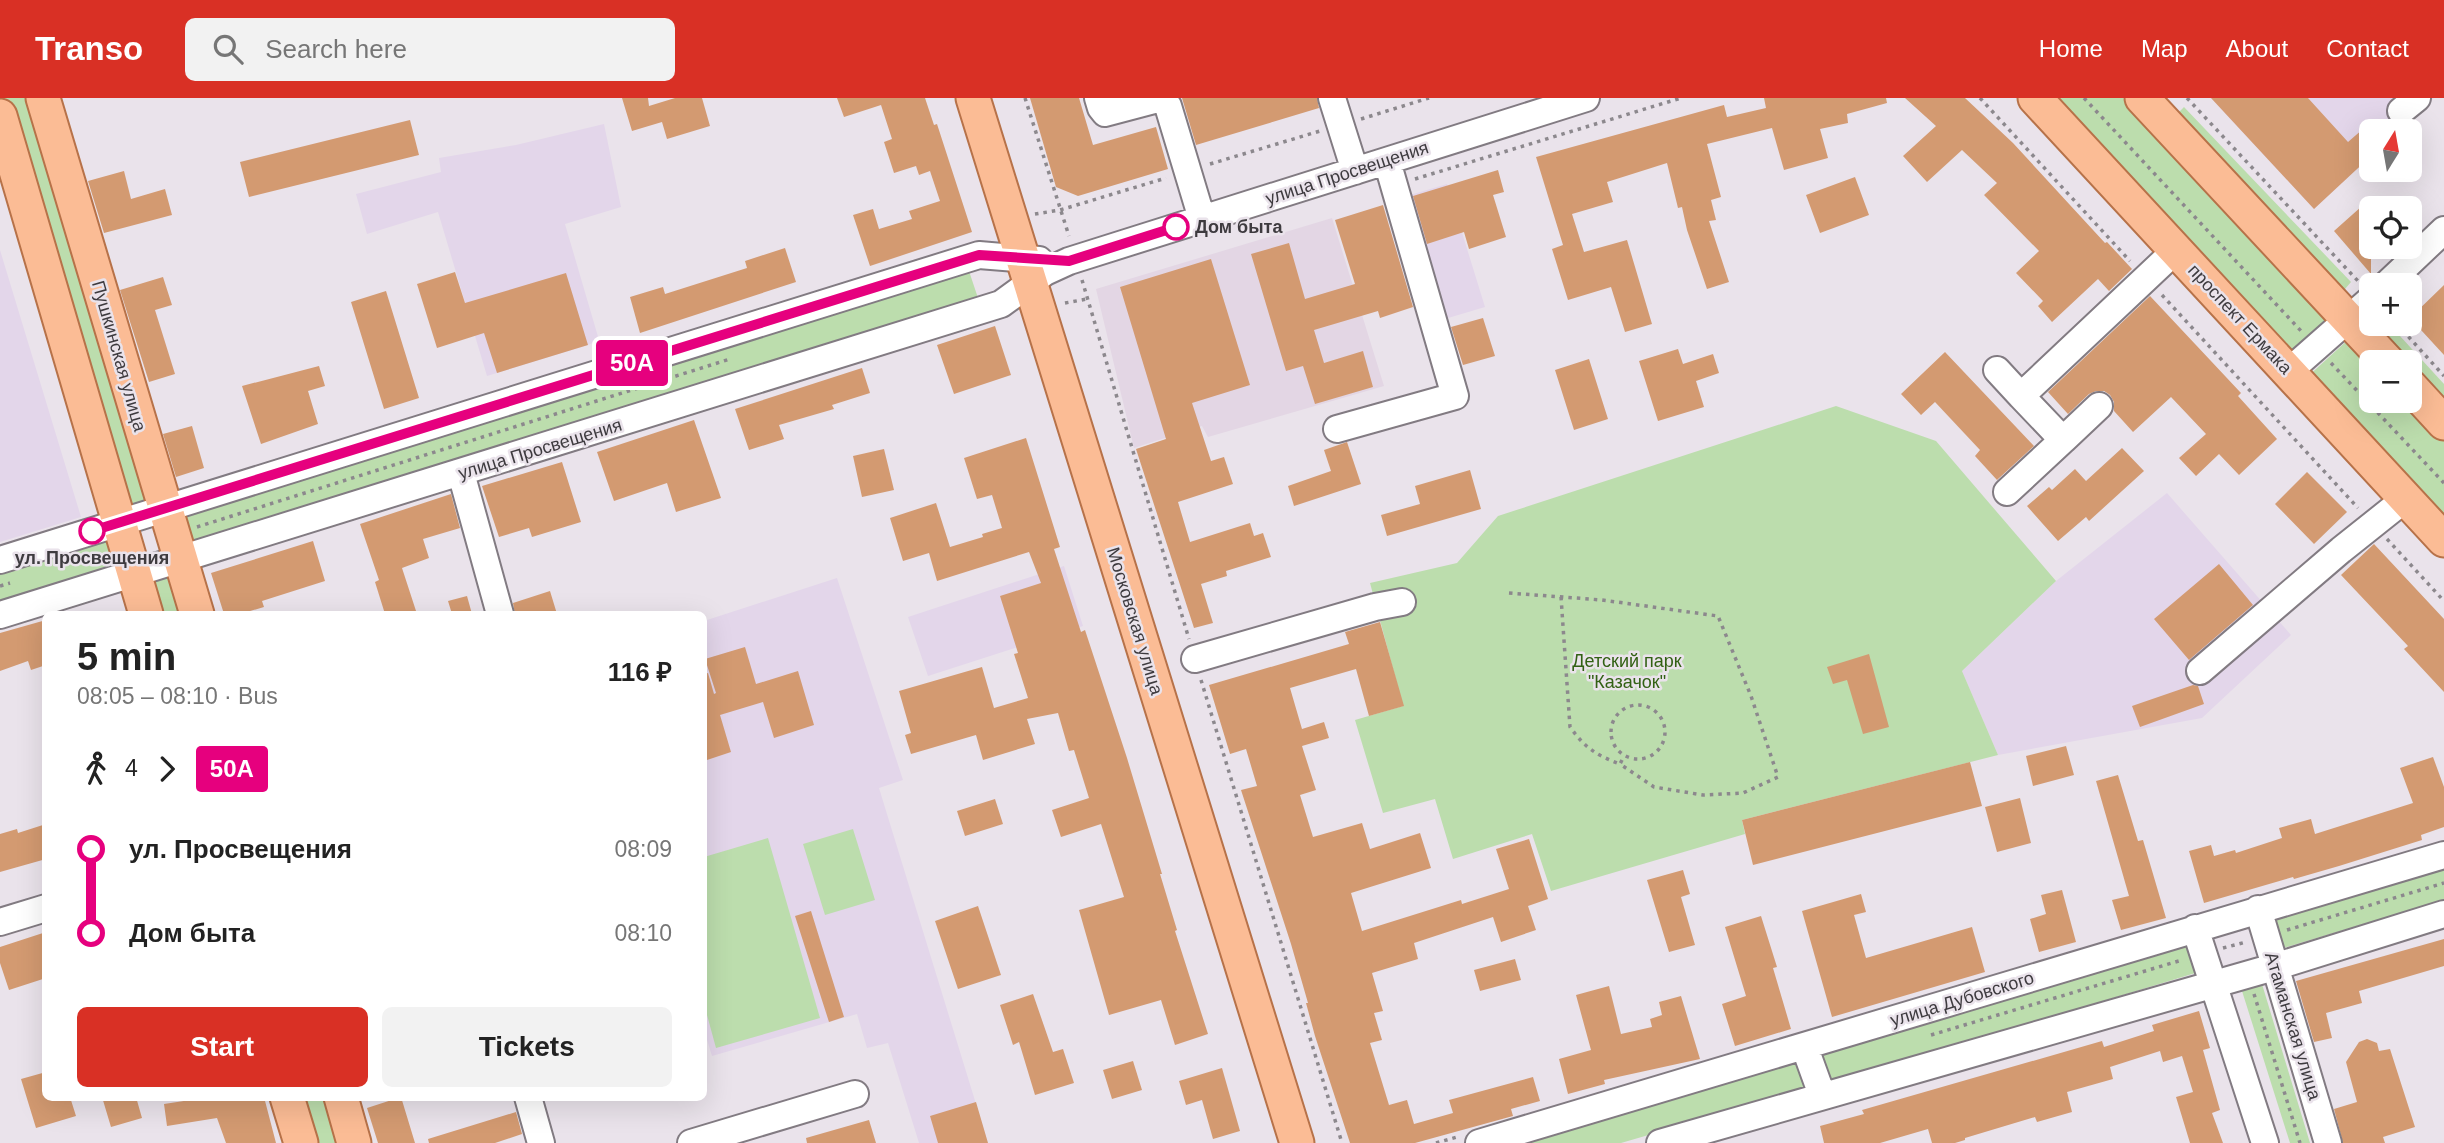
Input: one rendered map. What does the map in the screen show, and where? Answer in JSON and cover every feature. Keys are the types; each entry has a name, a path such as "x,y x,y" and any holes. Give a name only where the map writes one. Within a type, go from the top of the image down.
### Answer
{"main road":[{"name":"Пушкинская улица","path":"43,98 178,533 196,611"},
{"name":"Московская улица","path":"973,98 1047,266 1297,1143"},
{"name":"Московская улица","path":"991,98 1047,266 1312,1143"},
{"name":"проспект Ермака","path":"2035,98 2444,540"},
{"path":"2142,98 2359,290"},
{"path":"0,116 145,611"},
{"path":"2422,399 2444,423"},
{"path":"288,1101 301,1143"},
{"path":"342,1101 354,1143"}],"street":[{"path":"1098,98 1105,113 1158,99 1164,101 1168,106 1202,219"},
{"path":"1332,98 1355,171"},
{"name":"улица Просвещения","path":"0,560 120,523 178,533 461,473 1001,304 1047,266 1586,98"},
{"path":"1337,429 1455,396 1387,161"},
{"path":"2395,273 2444,230"},
{"path":"2021,396 2176,250"},
{"name":"улица Просвещения","path":"0,615 135,575 178,533 979,255 1047,266"},
{"path":"2288,372 2359,305"},
{"path":"1997,370 2063,440"},
{"path":"2007,492 2099,406"},
{"path":"461,473 498,611"},
{"path":"2200,671 2405,499"},
{"path":"1195,659 1375,607 1402,602"},
{"name":"улица Дубовского","path":"1479,1143 1805,1048 2195,928 2444,855"},
{"path":"0,922 42,909"},
{"name":"Атаманская улица","path":"2258,909 2328,1143"},
{"path":"1660,1143 2274,967 2444,915"},
{"path":"2195,928 2264,1143"},
{"path":"1805,1048 1822,1096"},
{"path":"691,1143 855,1094"},
{"path":"529,1101 541,1143"}],"path":[{"path":"1025,98 1047,266 1100,346 1342,1143"},
{"path":"1980,98 2444,601"},
{"path":"2084,98 2444,484"},
{"path":"2187,98 2359,288"},
{"path":"2408,336 2444,376"},
{"path":"178,533 742,355"},
{"path":"1509,593 1561,597 1718,616 1751,696 1778,777 1743,793 1703,795 1654,787 1620,764 1599,756 1581,743 1570,727 1561,597"},
{"path":"1633,705 1653,708 1660,715 1666,729 1662,746 1655,754 1646,758 1636,760 1624,756 1615,746 1610,734 1614,719 1622,709 1633,705"},
{"path":"1620,764 1624,756"},
{"path":"1931,1035 2444,883"},
{"path":"2251,986 2300,1143"}],"shaded area":[{"path":"2211,98 2434,98 2411,119 2359,119 2359,167 2314,209"},
{"path":"604,124 621,207 565,224 599,340 487,376 438,212 367,234 356,194 441,172 439,158 516,145"},
{"path":"1447,184 1485,307 1438,321 1400,198"},
{"path":"1332,218 1384,386 1208,437 1202,426 1134,448 1096,289"},
{"path":"0,250 81,517 0,542"},
{"path":"2167,493 2291,635 2202,718 1998,755 1962,671 2056,581"},
{"path":"1064,566 1083,626 928,676 908,617"},
{"path":"837,578 903,780 879,788 988,1143 919,1143 888,1043 867,1048 857,1014 712,1056 707,1040 707,620"}],"green space":[{"path":"2,98 36,98 154,499 122,508"},
{"path":"2044,98 2123,98 2330,319 2286,359"},
{"path":"2184,107 2351,282 2345,289 2336,289 2174,117"},
{"path":"967,265 978,298 192,553 180,508"},
{"path":"2382,336 2400,336 2413,350 2394,350"},
{"path":"2350,338 2360,350 2359,413 2419,413 2444,440 2444,531 2305,379"},
{"path":"2422,360 2444,384 2444,408 2422,383"},
{"name":"Детский парк \"Казачок\"","path":"1836,406 1936,441 2056,581 1962,671 1998,755 1742,820 1745,834 1551,891 1532,834 1453,859 1435,799 1383,813 1355,720 1403,706 1370,583 1457,563 1498,516"},
{"path":"107,532 119,573 0,609 0,564"},
{"path":"175,574 185,611 158,611 149,581"},
{"path":"853,829 875,900 825,915 803,844"},
{"path":"768,838 820,1018 716,1048 707,1015 707,856"},
{"path":"2444,864 2444,900 2280,949 2269,915"},
{"path":"2192,942 2202,971 1824,1086 1814,1057"},
{"path":"2262,984 2310,1143 2290,1143 2242,991"},
{"path":"1803,1059 1813,1087 1621,1143 1515,1143"},
{"path":"303,1101 327,1101 339,1143 315,1143"}],"building":[{"path":"622,98 648,98 649,106 675,98 702,98 710,126 667,139 662,122 632,131"},
{"path":"837,98 925,98 934,125 937,124 972,232 870,266 853,215 873,209 879,229 912,219 909,211 940,201 930,171 919,175 916,166 894,173 884,142 892,139 881,105 844,117"},
{"path":"1030,98 1079,98 1093,145 1156,127 1168,169 1078,196 1056,187"},
{"path":"1182,98 1317,98 1319,108 1196,145"},
{"path":"1764,98 1886,98 1887,103 1847,114 1848,123 1820,129 1828,158 1784,170 1772,128 1707,144 1721,197 1711,200 1716,220 1709,221 1729,282 1707,289 1682,207 1678,208 1667,163 1607,182 1613,202 1572,214 1584,252 1627,240 1652,324 1625,332 1611,287 1568,300 1552,249 1563,245 1536,157 1724,105 1727,117 1766,108"},
{"path":"1905,98 1965,98 2013,143 2132,269 2109,291 2098,279 2052,322 2038,306 2043,301 2016,273 2039,251 1984,195 1997,183 1962,150 1927,182 1903,156 1936,126"},
{"path":"2211,98 2308,98 2348,142 2359,132 2359,167 2314,209"},
{"path":"410,120 419,155 249,197 240,162"},
{"path":"1498,170 1504,192 1493,195 1506,237 1469,249 1464,232 1427,244 1413,196"},
{"path":"124,171 131,199 165,189 172,215 104,233 88,181"},
{"path":"1855,177 1869,215 1820,233 1806,195"},
{"path":"1383,205 1413,307 1380,318 1378,311 1314,330 1324,363 1363,351 1373,387 1315,404 1303,366 1286,371 1251,254 1289,243 1305,299 1355,284 1335,220"},
{"path":"2359,209 2359,259 2371,259 2371,273 2370,273 2334,231"},
{"path":"785,248 796,282 640,333 630,297 663,287 665,294 747,268 745,261"},
{"path":"1211,259 1250,385 1192,403 1211,461 1224,457 1233,484 1178,502 1190,542 1250,523 1254,536 1263,533 1271,557 1226,571 1227,576 1201,584 1213,623 1194,628 1136,449 1166,439 1120,287"},
{"path":"455,272 465,303 566,273 588,345 497,373 484,333 437,348 417,284"},
{"path":"163,277 172,305 155,310 175,374 149,382 120,290"},
{"path":"2444,285 2444,355 2422,331 2422,306"},
{"path":"386,291 419,398 384,409 351,302"},
{"path":"2150,296 2241,393 2238,396 2277,439 2239,475 2219,454 2196,476 2179,458 2206,434 2171,397 2133,432 2114,411 2114,402 2104,391 2089,394 2068,414 2048,392"},
{"path":"1483,318 1495,356 1463,365 1451,327"},
{"path":"995,326 1011,375 954,394 937,345"},
{"path":"1678,349 1683,364 1713,354 1719,373 1696,381 1704,407 1658,421 1639,361"},
{"path":"1945,352 2034,446 1997,480 1975,456 1980,450 1935,402 1921,415 1901,394"},
{"path":"1589,359 1608,419 1574,430 1555,370"},
{"path":"319,366 325,386 308,391 318,424 261,444 242,386"},
{"path":"862,368 870,393 832,405 834,409 779,425 784,439 749,450 735,409"},
{"path":"694,420 721,498 676,512 667,483 614,501 597,452"},
{"path":"192,426 204,468 176,477 163,434"},
{"path":"1026,438 1060,547 1054,549 1081,632 1085,630 1127,758 1162,874 1177,930 1175,931 1208,1034 1175,1045 1161,1000 1109,1015 1079,910 1124,897 1101,824 1061,837 1052,810 1089,798 1074,750 1069,751 1058,713 1027,719 1035,744 983,760 976,735 911,754 905,735 911,733 899,691 982,667 994,708 1028,698 1014,654 1018,653 1000,596 1041,583 1029,552 937,581 929,553 903,561 890,518 936,503 950,547 1002,528 992,495 977,499 964,458"},
{"path":"1347,442 1361,484 1294,506 1288,486 1331,471 1324,450"},
{"path":"2122,448 2144,471 2089,521 2086,517 2058,541 2027,506 2049,487 2052,490 2075,469 2086,481"},
{"path":"884,449 894,490 862,497 853,456"},
{"path":"562,462 581,522 532,537 529,528 499,537 482,486"},
{"path":"1470,470 1481,509 1387,536 1381,515 1420,504 1415,486"},
{"path":"2307,472 2347,512 2314,544 2275,504"},
{"path":"451,494 460,528 423,539 429,558 402,568 416,611 384,611 375,582 379,580 360,524"},
{"path":"313,541 325,581 262,601 264,607 250,611 223,611 211,573"},
{"path":"2374,544 2444,619 2444,692 2404,649 2408,646 2341,575"},
{"path":"2219,564 2253,605 2189,660 2154,619"},
{"path":"550,591 556,611 514,611 513,603"},
{"path":"467,596 471,611 451,611 448,601"},
{"path":"42,621 42,666 31,670 28,661 0,671 0,633"},
{"path":"1380,622 1404,706 1369,716 1356,669 1290,688 1302,729 1324,722 1329,738 1302,746 1316,790 1300,795 1313,837 1362,823 1370,849 1420,833 1431,868 1351,893 1362,931 1461,900 1462,904 1509,889 1496,849 1529,839 1548,899 1528,906 1536,930 1501,942 1493,917 1414,943 1418,959 1372,973 1383,1011 1374,1013 1382,1040 1370,1043 1389,1105 1407,1100 1414,1124 1453,1113 1449,1100 1533,1077 1540,1101 1511,1109 1513,1116 1415,1143 1350,1143 1315,1036 1291,944 1241,790 1257,786 1246,749 1230,754 1209,685 1349,644 1345,632"},
{"path":"745,647 756,684 798,671 814,725 774,738 763,702 720,715 731,752 707,760 707,673 714,694 716,693 707,658"},
{"path":"1869,654 1889,727 1863,734 1847,680 1833,684 1827,667"},
{"path":"2193,685 2198,686 2204,704 2140,727 2132,706"},
{"path":"2066,746 2074,775 2033,786 2026,756"},
{"path":"2433,757 2444,787 2444,827 2421,835 2422,840 2204,903 2189,851 2211,845 2214,856 2235,850 2236,853 2282,838 2279,828 2311,819 2315,834 2413,803 2400,768"},
{"path":"1970,762 1982,806 1753,865 1742,820"},
{"path":"2118,775 2138,841 2143,840 2166,918 2121,930 2112,900 2129,896 2096,781"},
{"path":"2020,798 2031,843 1997,852 1985,807"},
{"path":"995,799 1003,824 965,836 957,811"},
{"path":"42,825 42,860 0,872 0,834 17,829 18,833"},
{"path":"1683,870 1690,894 1681,897 1695,945 1669,952 1647,880"},
{"path":"2062,890 2076,942 2039,952 2030,919 2046,914 2041,895"},
{"path":"1861,894 1866,912 1854,915 1866,958 1972,927 1985,972 1832,1017 1802,911"},
{"path":"978,906 1001,975 958,989 935,921"},
{"path":"811,911 844,1017 829,1022 795,916"},
{"path":"1761,916 1777,967 1773,968 1791,1029 1735,1046 1722,1004 1746,996 1725,927"},
{"path":"42,933 42,979 9,990 0,963 0,947"},
{"path":"2444,939 2444,966 2359,991 2362,1003 2326,1013 2332,1038 2314,1042 2296,981"},
{"path":"1515,959 1521,980 1480,991 1474,970"},
{"path":"1609,986 1621,1034 1652,1027 1650,1019 1662,1015 1659,1002 1681,996 1700,1059 1604,1080 1605,1084 1568,1094 1559,1059 1591,1050 1576,995"},
{"path":"1033,994 1053,1052 1063,1049 1074,1083 1035,1095 1019,1042 1013,1045 1000,1005"},
{"path":"2199,1011 2210,1048 2203,1050 2220,1110 2212,1113 2223,1143 2190,1143 2176,1097 2193,1092 2182,1056 2163,1062 2160,1051 2110,1067 2113,1079 2067,1092 2072,1112 2037,1122 2035,1117 1955,1143 1932,1143 1928,1129 1880,1143 1824,1143 1820,1126 1864,1114 1862,1110 2102,1041 2104,1047 2154,1031 2152,1025"},
{"path":"2367,1039 2377,1043 2379,1051 2390,1049 2415,1127 2383,1137 2385,1143 2343,1143 2334,1109 2357,1102 2346,1062 2359,1042"},
{"path":"1133,1061 1142,1090 1112,1099 1103,1070"},
{"path":"1222,1068 1240,1131 1213,1139 1202,1100 1186,1105 1179,1081"},
{"path":"42,1073 42,1101 71,1101 76,1116 36,1128 21,1079"},
{"path":"103,1101 137,1101 142,1118 111,1127"},
{"path":"184,1101 265,1101 276,1143 226,1143 217,1118 167,1126 164,1104"},
{"path":"389,1101 402,1101 415,1143 378,1143 367,1108"},
{"path":"976,1102 988,1143 938,1143 930,1116"},
{"path":"516,1112 522,1134 495,1143 429,1143 428,1139"},
{"path":"869,1120 876,1143 807,1143 806,1138"}],"bus line":[{"name":"50А","path":"92,531 979,255 1069,261 1176,227"}],"place":[{"name":"Дом быта","path":"1176,227"},
{"name":"ул. Просвещения","path":"92,531"}]}
